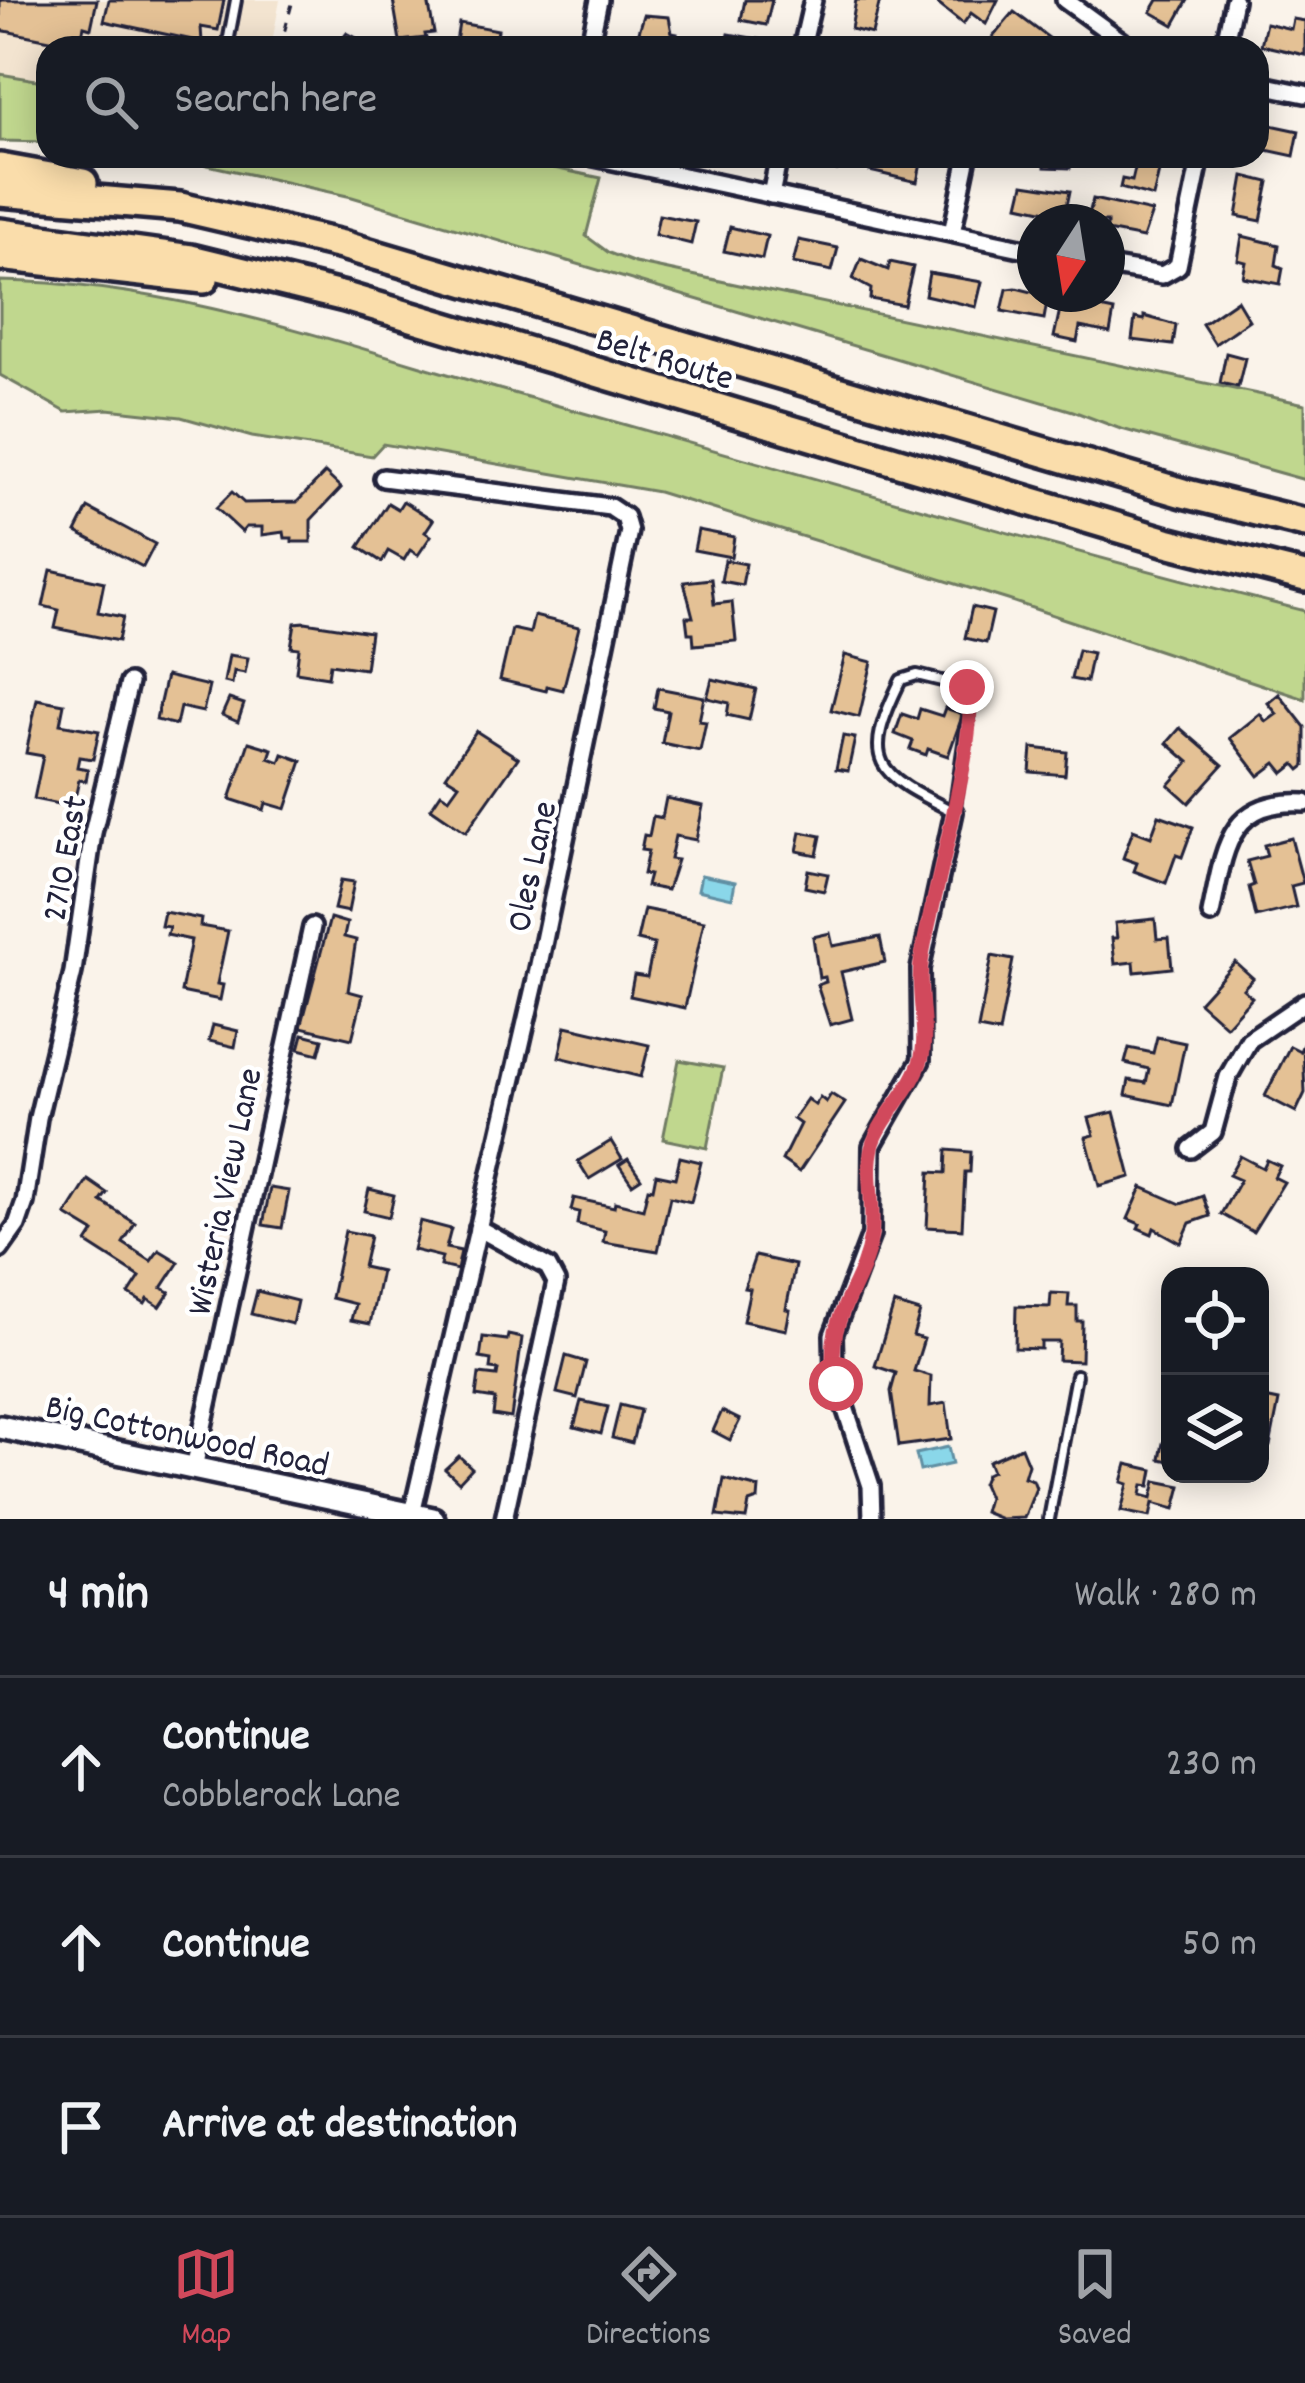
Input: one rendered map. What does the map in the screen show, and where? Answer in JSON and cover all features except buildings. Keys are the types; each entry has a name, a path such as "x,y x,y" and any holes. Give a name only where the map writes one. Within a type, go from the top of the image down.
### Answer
{"highway":[{"path":"0,167 180,206"},
{"name":"Belt Route","path":"0,192 180,206 342,244 1161,487 1305,523"},
{"name":"Belt Route","path":"0,232 191,259 344,297 1167,542 1305,577"},
{"path":"0,256 344,297"}],"main road":[{"name":"Big Cottonwood Road","path":"0,1427 422,1517"}],"street":[{"path":"592,36 599,0"},
{"path":"805,36 813,0"},
{"path":"1065,0 1114,36"},
{"path":"1226,36 1234,0"},
{"path":"1269,86 1305,94"},
{"path":"646,168 1017,247"},
{"path":"771,195 777,168"},
{"path":"952,233 966,168"},
{"path":"1125,269 1162,274 1178,266 1198,168"},
{"name":"Oles Lane","path":"383,478 610,507 625,517 628,539 588,740 478,1228 422,1517"},
{"name":"2710 East","path":"0,1249 22,1215 38,1118 73,972 93,833 129,683"},
{"path":"1211,914 1225,849 1238,824 1269,806 1305,803"},
{"path":"872,1519 871,1486 836,1384 833,1335 870,1242 875,1138 921,1060 920,969 954,812"},
{"name":"Wisteria View Lane","path":"194,1468 312,927"},
{"path":"1191,1149 1213,1132 1232,1069 1250,1040 1305,1002"},
{"path":"478,1228 548,1267 556,1282 504,1519"}],"lane":[{"path":"229,36 236,0"},
{"path":"917,675 950,682 967,687 971,695 954,812 910,790 882,767 877,737 901,680 917,675"},
{"path":"1049,1519 1076,1375"}],"path":[{"path":"283,36 293,0"}],"shaded area":[{"path":"0,0 280,0 273,36 36,36 36,80 0,74"}],"green space":[{"path":"0,74 36,80 36,142 0,141"},
{"path":"221,168 554,168 601,178 586,236 609,253 635,263 1305,404 1305,480 1118,428 352,197"},
{"path":"0,281 129,292 256,319 905,504 1305,611 1305,699 1008,600 658,492 383,444 372,456 252,437 181,417 108,409 66,412 0,375"},
{"path":"679,1060 723,1068 707,1148 663,1139"}],"water":[{"path":"701,875 735,882 732,898 698,890"},
{"path":"948,1447 952,1464 920,1471 916,1454"}],"route":[{"path":"836,1384 832,1348 836,1322 871,1235 872,1146 921,1060 920,969 954,812 970,708 967,687"}]}
